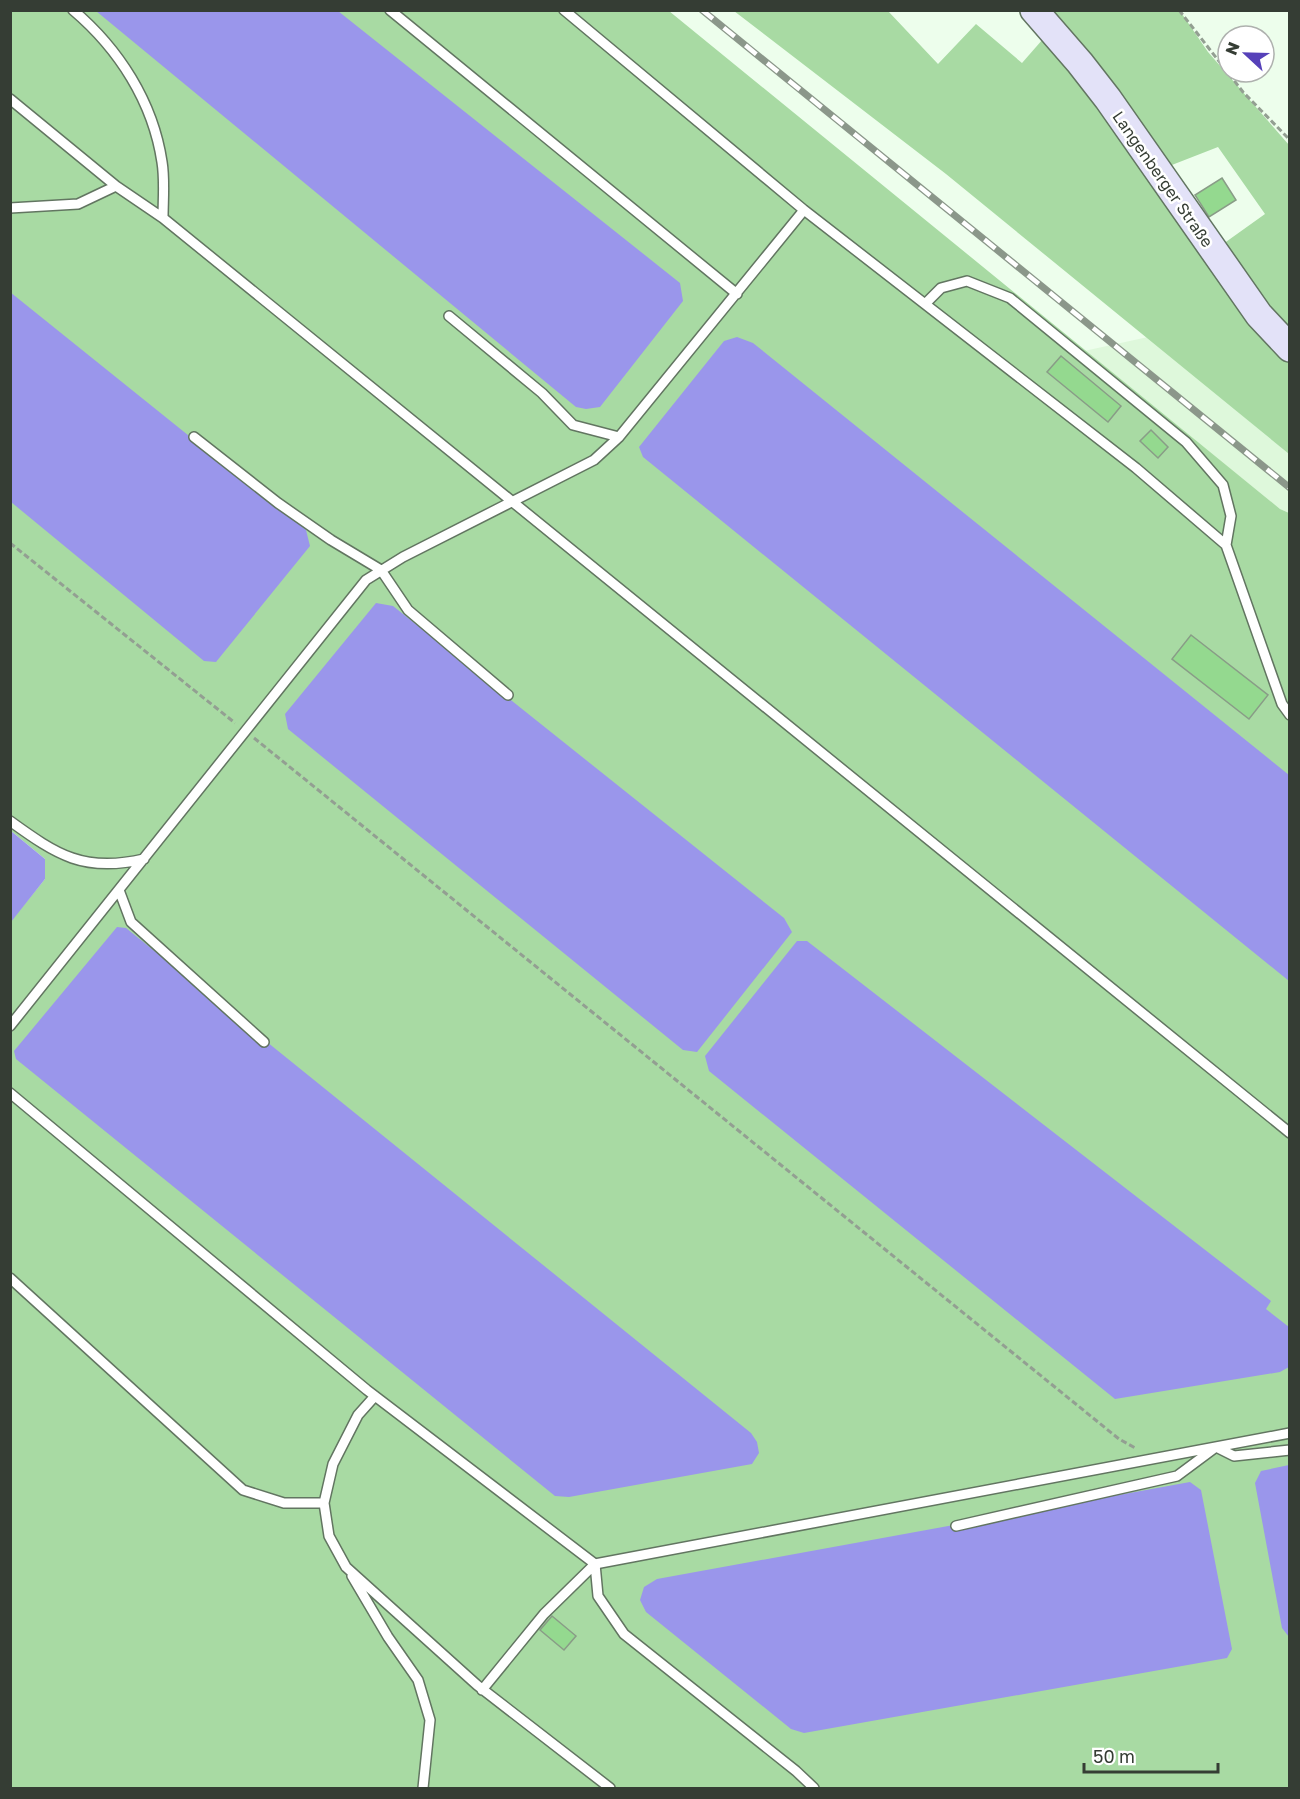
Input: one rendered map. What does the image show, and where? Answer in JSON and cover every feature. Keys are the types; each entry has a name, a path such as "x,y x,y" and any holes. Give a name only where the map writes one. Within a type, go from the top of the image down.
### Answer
{"main road":[{"name":"Langenberger Straße","path":"1034,10 1080,63 1258,315 1290,348"}],"lane":[{"path":"73,10 99,32 144,98 162,163 163,218"},
{"path":"390,10 736,294"},
{"path":"564,10 804,210 1136,468 1226,545 1282,704 1290,715"},
{"path":"10,99 116,186 163,218 1290,1133"},
{"path":"10,208 78,204 116,186"},
{"path":"10,1026 366,580 381,570 594,460 619,437 804,210"},
{"path":"925,304 941,288 967,281 1010,298 1186,442 1222,485 1232,516 1226,545"},
{"path":"449,316 542,393 573,425 619,437"},
{"path":"194,437 278,503 331,540 381,570 408,610 508,694"},
{"path":"10,821 43,845 87,864 118,865 144,859"},
{"path":"119,890 131,922 264,1042"},
{"path":"10,1093 375,1396 595,1564 598,1596 624,1634 814,1788"},
{"path":"10,1278 243,1490 284,1503 324,1503"},
{"path":"375,1396 358,1415 333,1464 324,1503 329,1536 388,1637 418,1680 430,1720 423,1788"},
{"path":"482,1690 544,1614 595,1564 1290,1433"},
{"path":"1216,1447 1234,1456 1290,1450"},
{"path":"956,1526 1177,1476 1216,1447"},
{"path":"346,1567 482,1690 610,1788"},
{"path":"798,1788 806,1780"}],"path":[{"path":"1179,10 1243,92 1290,140"},
{"path":"10,543 1119,1439 1154,1458"}],"shaded area":[{"path":"96,11 338,11 680,283 683,301 600,407 586,409 576,407"},
{"path":"10,292 306,530 310,546 216,662 204,661 11,502"},
{"path":"737,337 753,343 1289,775 1289,981 643,457 639,447 724,341"},
{"path":"1148,337 1289,454 1289,513 1280,509 1084,351"},
{"path":"376,603 393,606 784,918 792,932 697,1052 683,1050 288,729 285,714"},
{"path":"11,831 45,859 45,879 11,922"},
{"path":"117,927 126,928 751,1433 757,1442 759,1453 752,1464 569,1497 555,1496 16,1059 14,1051"},
{"path":"797,941 807,941 1271,1301 1266,1309 1289,1327 1289,1367 1280,1372 1115,1399 709,1071 705,1056"},
{"path":"1290,1465 1289,1637 1282,1628 1255,1483 1261,1471"},
{"path":"1190,1482 1201,1490 1232,1649 1227,1658 804,1733 791,1729 646,1612 640,1600 644,1587 657,1579"}],"green space":[{"path":"11,11 669,11 1280,509 1289,513 1289,1788 11,1788 10,922 45,879 45,859 11,831"},
{"path":"734,11 888,11 938,64 976,24 1022,63 1050,31 1289,359 1289,454 946,174"},
{"path":"1036,11 1180,11 1216,61 1216,84 1236,84 1289,145 1289,330 1260,298 1223,244 1265,214 1218,147 1159,170"}],"building":[{"path":"1222,178 1236,200 1209,217 1195,195"},
{"path":"1061,356 1121,406 1108,422 1047,372"},
{"path":"1151,430 1168,447 1158,458 1140,441"},
{"path":"1191,635 1268,695 1249,719 1172,659"},
{"path":"552,1616 576,1636 564,1650 540,1630"}],"railway":[{"path":"702,10 1290,488"}]}
